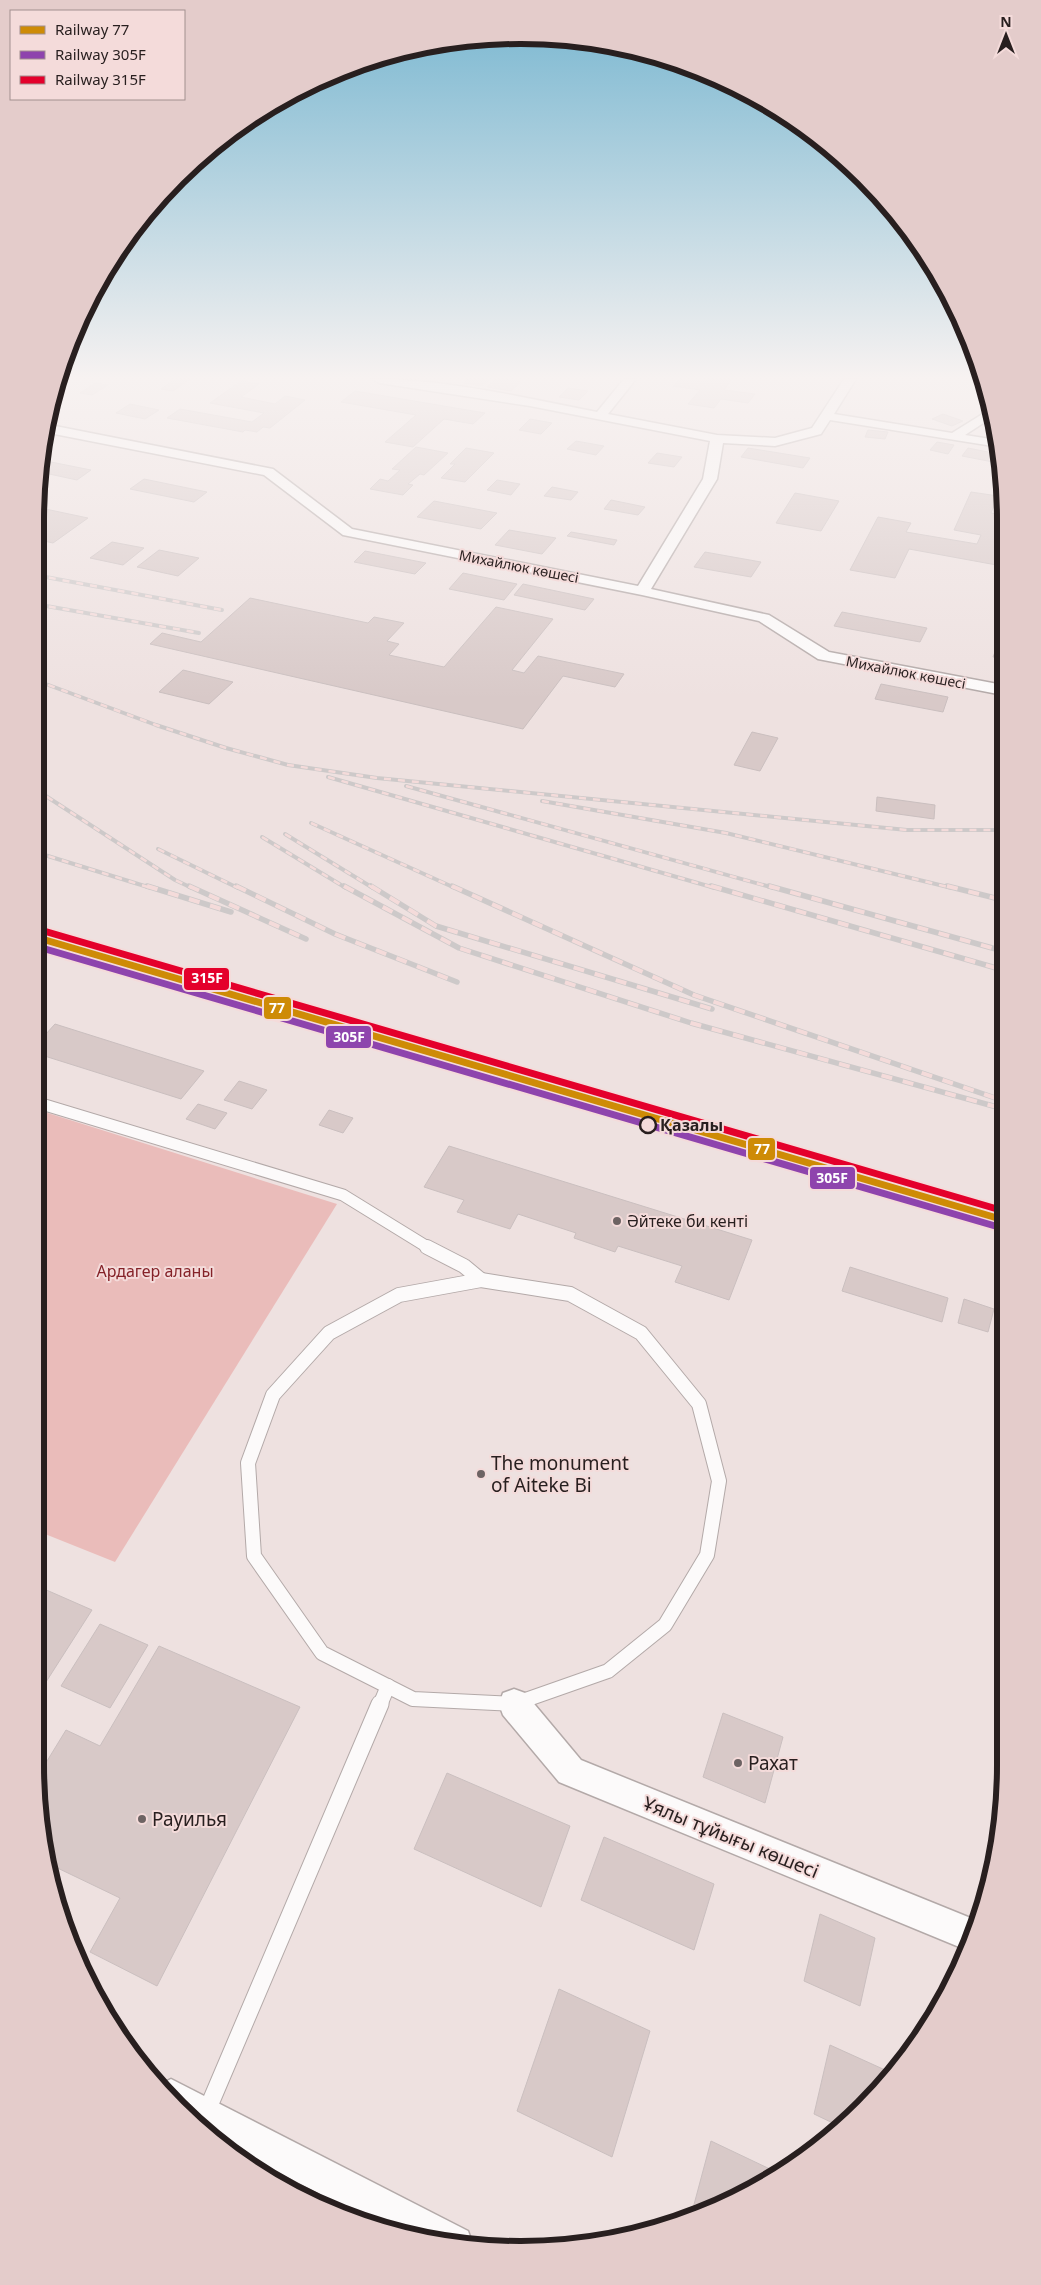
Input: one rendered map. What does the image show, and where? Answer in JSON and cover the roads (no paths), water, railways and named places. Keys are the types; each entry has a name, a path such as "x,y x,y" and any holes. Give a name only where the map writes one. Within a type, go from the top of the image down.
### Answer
{"street":[{"name":"Михайлюк көшесі","path":"286,486 348,532 642,591 764,618 824,656 997,689"},
{"path":"642,591 706,486"},
{"name":"Ұялы тұйығы көшесі","path":"514,1704 570,1771 966,1933"},
{"path":"204,2119 433,2233"}],"lane":[{"path":"44,1105 343,1195 375,1213 414,1240 464,1266 481,1280"},
{"path":"481,1280 570,1294 641,1333 698,1404 719,1481 707,1555 665,1625 608,1671 514,1704 413,1698 388,1686 322,1653 254,1556 248,1463 273,1395 328,1333 399,1295 481,1280"},
{"path":"204,2119 388,1686"}],"railway":[{"path":"44,577 222,610"},
{"path":"44,606 199,633"},
{"path":"44,683 156,725 226,748 288,765 377,778 907,830 997,830"},
{"path":"328,777 715,888"},
{"path":"406,786 774,888"},
{"path":"44,795 175,880 192,888"},
{"path":"542,801 726,833 952,888"},
{"path":"311,823 455,888"},
{"path":"285,834 373,888"},
{"path":"262,837 346,888"},
{"path":"158,849 238,888"},
{"path":"44,855 151,888"},
{"path":"147,886 231,912"},
{"path":"189,886 306,939"},
{"path":"236,886 335,934 457,982"},
{"path":"344,886 459,948 691,1023 997,1107"},
{"path":"371,886 436,926 712,1009"},
{"path":"452,886 694,995 997,1099"},
{"path":"711,886 997,968"},
{"path":"769,886 997,949"},
{"path":"947,886 997,898"}],"rail line":[{"name":"315F","path":"44,931 997,1209"},
{"name":"77","path":"44,940 997,1218"},
{"name":"305F","path":"44,949 997,1227"}],"place":[{"name":"Қазалы","path":"648,1125"},
{"name":"Әйтеке би кенті","path":"617,1221"},
{"name":"The monument of Aiteke Bi","path":"481,1474"},
{"name":"Рахат","path":"738,1763"},
{"name":"Рауилья","path":"142,1819"}],"park label":[{"name":"Ардагер аланы","path":"155,1271"}]}
